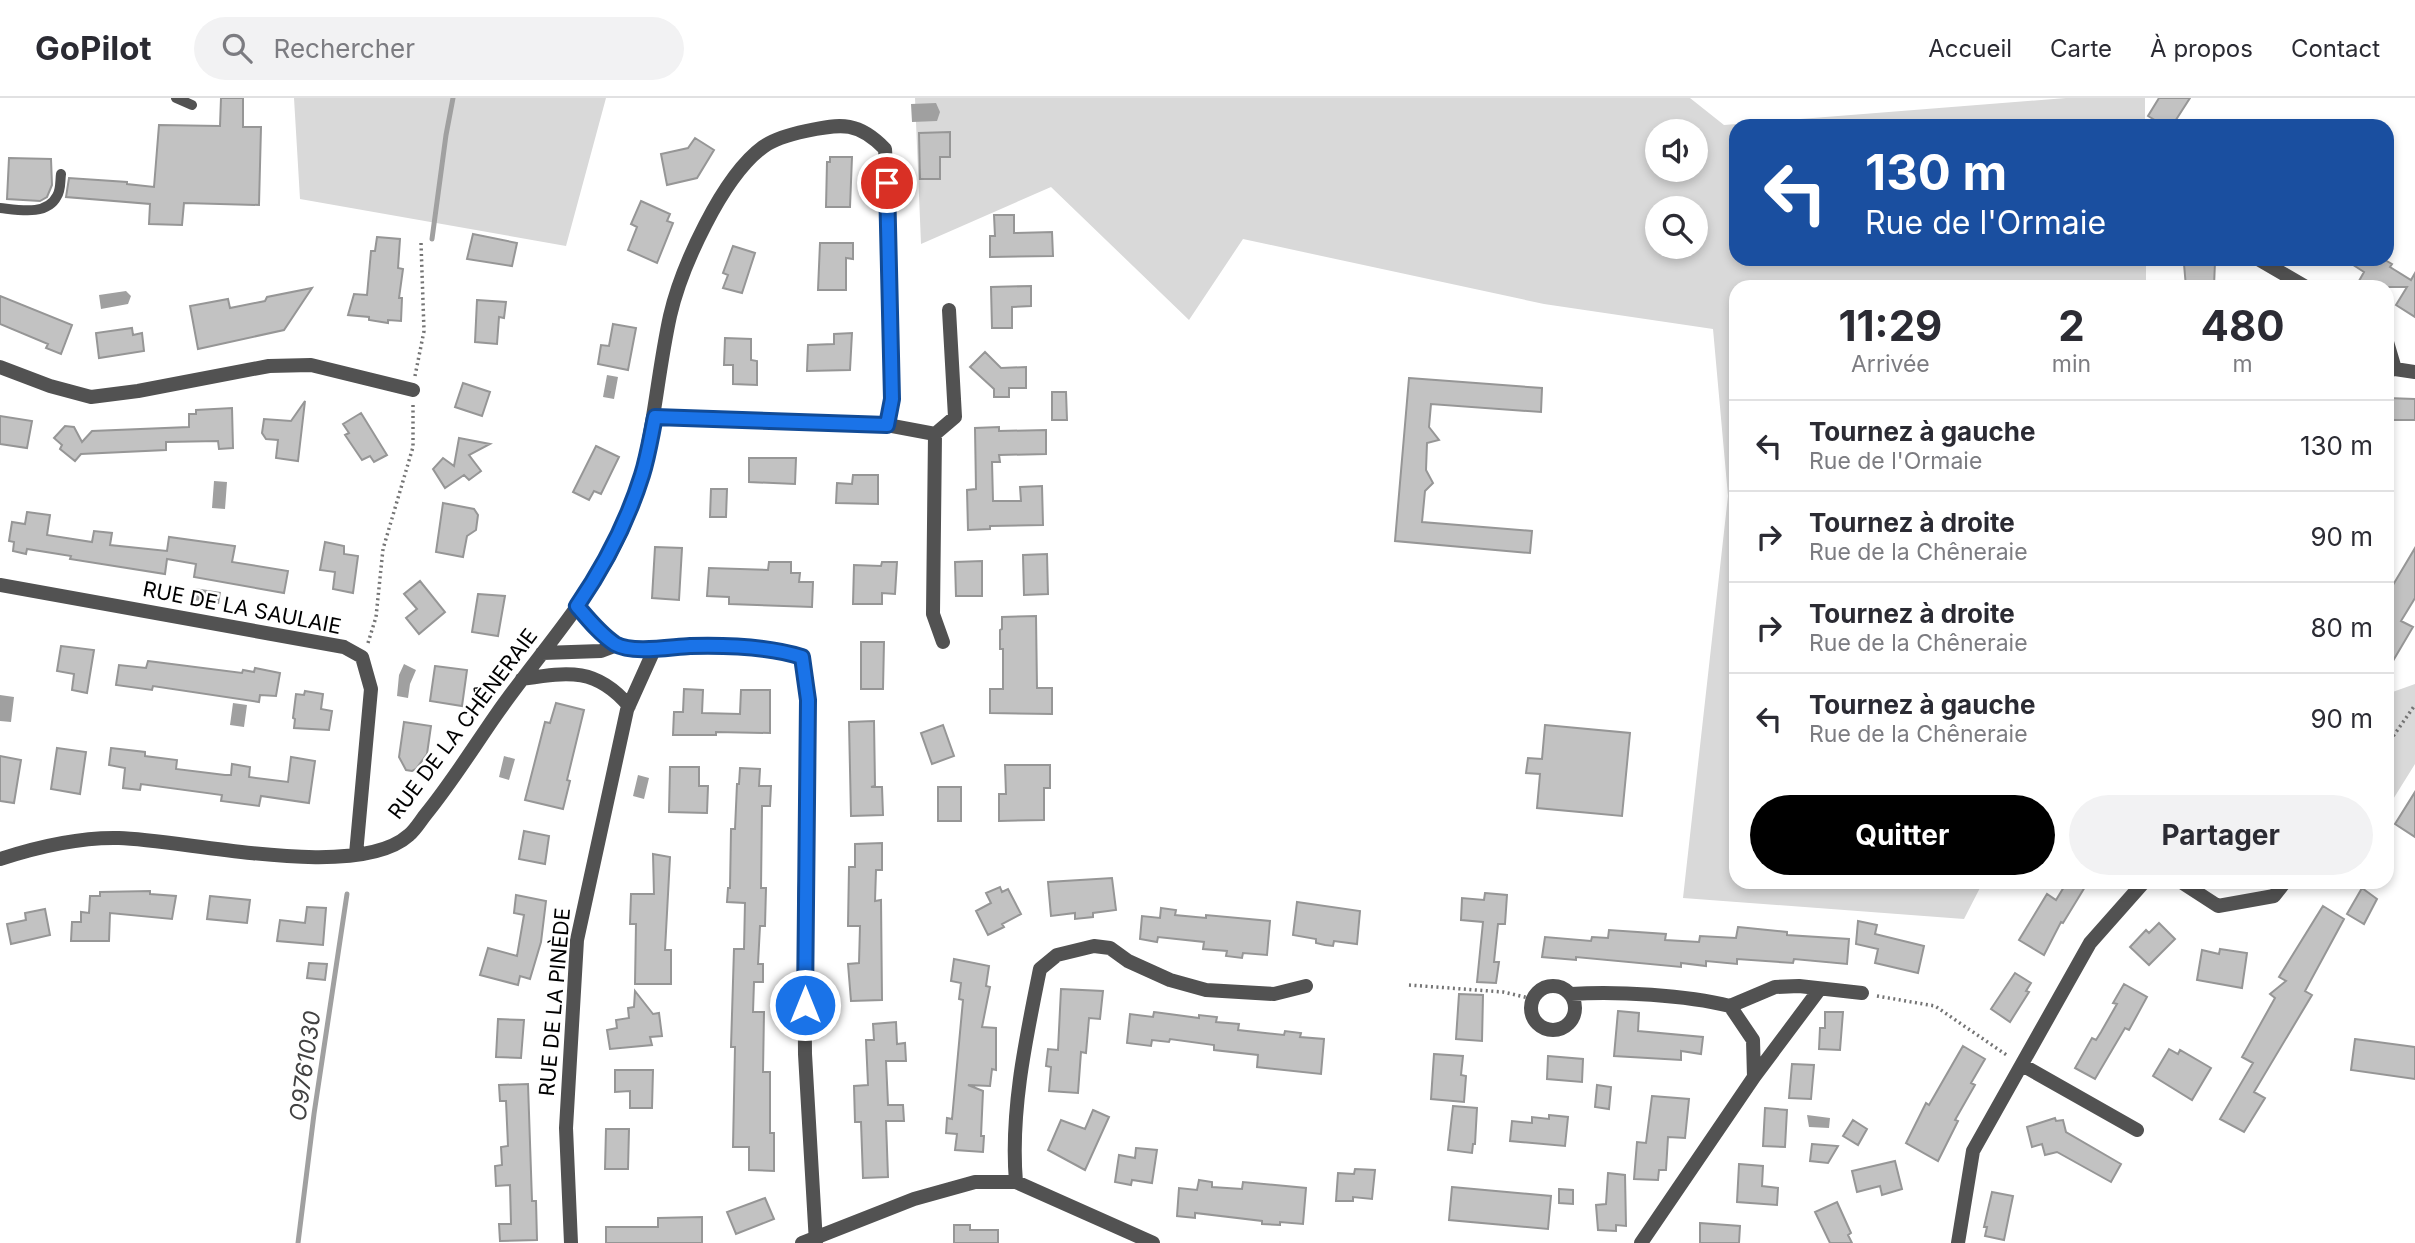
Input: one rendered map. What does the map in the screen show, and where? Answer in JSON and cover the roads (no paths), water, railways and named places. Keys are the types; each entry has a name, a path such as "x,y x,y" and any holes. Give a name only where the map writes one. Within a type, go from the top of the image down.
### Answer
{"street":[{"name":"RUE DE LA CHÊNERAIE","path":"0,859 68,842 117,838 321,858 376,852 408,836 443,793 601,570 623,527 643,473 655,417 670,314 699,237 719,198 740,169 764,146 791,134 828,126 850,125 872,135 885,149 892,399 887,425"},
{"path":"2270,266 2294,280"},
{"path":"655,417 887,425 935,433 955,417 949,310"},
{"path":"0,367 50,386 92,397 269,366 311,365 413,390"},
{"path":"2394,370 2415,372"},
{"path":"935,433 933,614 943,642"},
{"name":"RUE DE LA SAULAIE","path":"0,585 344,648 362,657 371,689 356,854"},
{"path":"577,606 592,625 617,645"},
{"path":"542,653 601,651 617,645 654,650 689,646 779,649 802,657 808,700 804,908 811,1241 914,1199 975,1182 1016,1182 1153,1243"},
{"name":"RUE DE LA PINÈDE","path":"572,1243 566,1128 577,940 628,706 654,650"},
{"path":"522,680 564,672 587,676 606,684 628,706"},
{"path":"1958,1243 1973,1151 2090,943 2138,889"},
{"path":"2192,889 2218,906 2274,896 2280,889"},
{"path":"1016,1182 1014,1159 1018,1105 1033,1003 1040,969 1057,955 1094,946 1110,948 1128,961 1170,980 1206,990 1274,994 1306,986"},
{"path":"1571,994 1575,1001 1575,1015 1566,1027 1553,1031 1539,1026 1531,1007 1533,999 1543,988 1550,986 1558,986 1571,994 1623,994 1731,1006 1775,987 1798,986 1862,993"},
{"path":"1642,1243 1754,1077 1819,990"},
{"path":"1731,1006 1753,1040 1754,1077"},
{"path":"2022,1065 2137,1130"}],"lane":[{"path":"176,98 192,105"},
{"path":"0,208 37,210 49,206 58,195 61,174"}],"waterway":[{"path":"432,239 453,98"},
{"name":"O9761030","path":"298,1243 347,894"}]}
